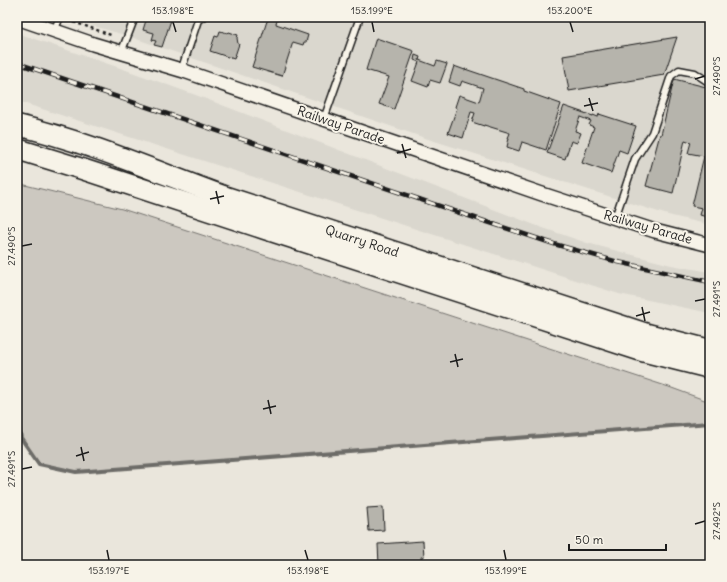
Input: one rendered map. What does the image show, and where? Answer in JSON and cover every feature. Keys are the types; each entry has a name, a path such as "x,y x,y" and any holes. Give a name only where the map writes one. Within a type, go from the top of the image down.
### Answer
{"main road":[{"name":"Quarry Road","path":"17,125 43,131 94,147 226,197 548,302 647,334 710,350"},
{"name":"Quarry Road","path":"17,149 642,351 710,368"}],"street":[{"name":"Railway Parade","path":"17,18 93,44 181,71 615,218 655,231 710,245"}],"lane":[{"path":"54,31 60,17"},
{"path":"121,53 135,17"},
{"path":"181,71 198,20 203,17"},
{"path":"324,119 360,17"},
{"path":"615,218 635,159 652,133 671,76 679,70 695,73 710,83"}],"shaded area":[{"path":"62,17 710,17 710,225 668,215 425,138 125,35"},
{"path":"17,33 201,97 540,227 587,243 671,265 710,272 710,313 619,294 17,101"},
{"path":"17,183 122,209 669,387 710,402 710,423 76,472 39,464 21,438 17,415"}],"building":[{"path":"105,17 123,17 121,22"},
{"path":"147,17 172,17 162,47 154,45 156,41 152,40 154,33 143,30"},
{"path":"270,17 278,17 276,24 308,35 306,42 304,42 303,45 293,42 282,76 252,67 267,21"},
{"path":"220,31 238,35 237,38 239,44 234,59 210,51 215,36 218,37"},
{"path":"677,37 664,75 569,91 563,56"},
{"path":"376,38 414,51 394,109 379,104 389,77 366,70"},
{"path":"415,55 420,57 419,60 435,66 437,61 447,64 440,83 430,80 428,87 412,81 419,62 414,60"},
{"path":"454,66 524,89 524,91 561,104 546,150 522,142 519,151 507,147 510,133 472,122 475,113 471,112 463,138 448,133 457,108 455,107 459,95 479,102 483,88 462,81 460,86 449,82"},
{"path":"674,79 710,88 710,218 700,215 702,208 692,206 704,156 688,153 691,142 685,140 673,193 646,186 660,134 661,135"},
{"path":"564,106 593,116 598,117 599,114 636,126 627,153 619,150 611,173 582,163 594,127 589,125 591,121 580,117 575,131 581,133 577,143 571,141 565,159 547,153"},
{"path":"383,507 384,530 369,531 367,508"},
{"path":"423,541 424,557 421,557 422,565 379,565 378,544"}],"waterway":[{"path":"17,415 21,438 39,464 76,472 710,423"}],"railway":[{"path":"17,63 554,244 618,262 710,282"}]}
